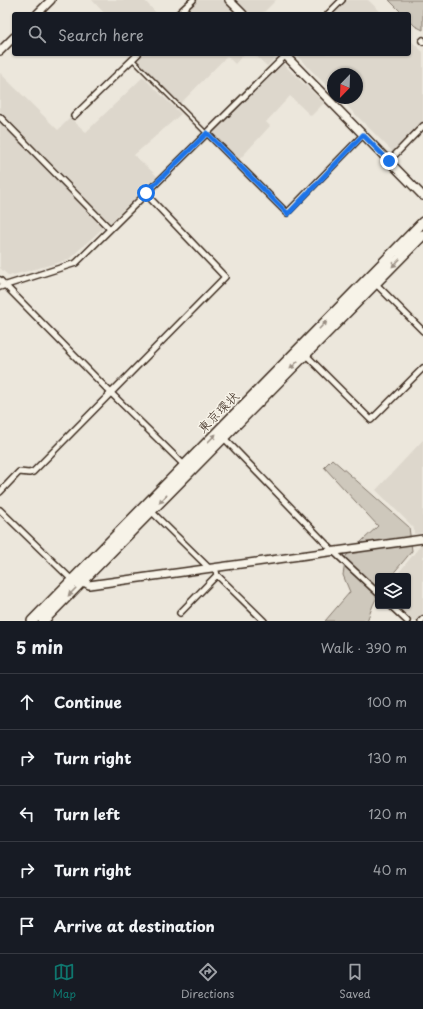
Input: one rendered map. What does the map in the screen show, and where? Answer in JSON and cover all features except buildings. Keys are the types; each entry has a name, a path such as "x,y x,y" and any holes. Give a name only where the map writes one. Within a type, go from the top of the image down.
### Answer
{"highway":[{"name":"東京環状","path":"32,621 187,468 423,222"},
{"name":"東京環状","path":"43,621 151,511 187,468 223,438 423,235"}],"street":[{"path":"39,12 51,0"},
{"path":"180,12 193,0"},
{"path":"229,0 241,12"},
{"path":"330,12 342,0"},
{"path":"0,51 12,39"},
{"path":"74,116 136,56"},
{"path":"0,287 76,263 283,56"},
{"path":"287,56 423,196"},
{"path":"0,117 110,229"},
{"path":"389,161 423,126"},
{"path":"207,133 288,214 363,135"},
{"path":"0,492 19,472 33,472 225,277 146,193"},
{"path":"0,280 187,468"},
{"path":"375,283 423,331"},
{"path":"305,354 371,420 423,368"},
{"path":"223,438 333,551 375,591"},
{"path":"0,510 72,580"},
{"path":"151,511 212,567 218,575 264,621"},
{"path":"82,581 89,585 423,539"},
{"path":"180,613 218,575"},
{"path":"394,609 407,621"}],"lane":[{"path":"132,59 207,133"}],"shaded area":[{"path":"92,0 144,0 155,12 103,12"},
{"path":"197,0 224,0 236,12 185,12"},
{"path":"233,0 276,0 264,12 245,12"},
{"path":"346,0 368,0 381,12 335,12"},
{"path":"389,0 423,0 423,30 411,22 411,12 401,12"},
{"path":"411,41 423,52 423,123 393,152 345,104 363,104 363,68 327,68 327,86 297,56 411,56"},
{"path":"140,56 227,56 180,104 136,60"},
{"path":"227,56 242,56 235,64"},
{"path":"256,56 277,56 267,66"},
{"path":"282,63 324,103 311,116 290,96 266,122 270,126 238,161 210,133"},
{"path":"0,73 58,130 70,118 86,132 143,77 181,114 134,155 157,176 110,223 0,111"},
{"path":"0,121 104,227 68,260 9,276 0,268"},
{"path":"423,440 423,533 414,534 414,528 376,490"},
{"path":"332,459 409,527 412,551 394,573 375,573 375,601 367,621 325,621 350,592 343,575 346,556 378,526 324,467"},
{"path":"423,544 423,615 417,621 411,621 398,609 411,609 411,573 398,573"}],"route":[{"path":"146,193 207,133 288,214 363,135 389,161"}]}
